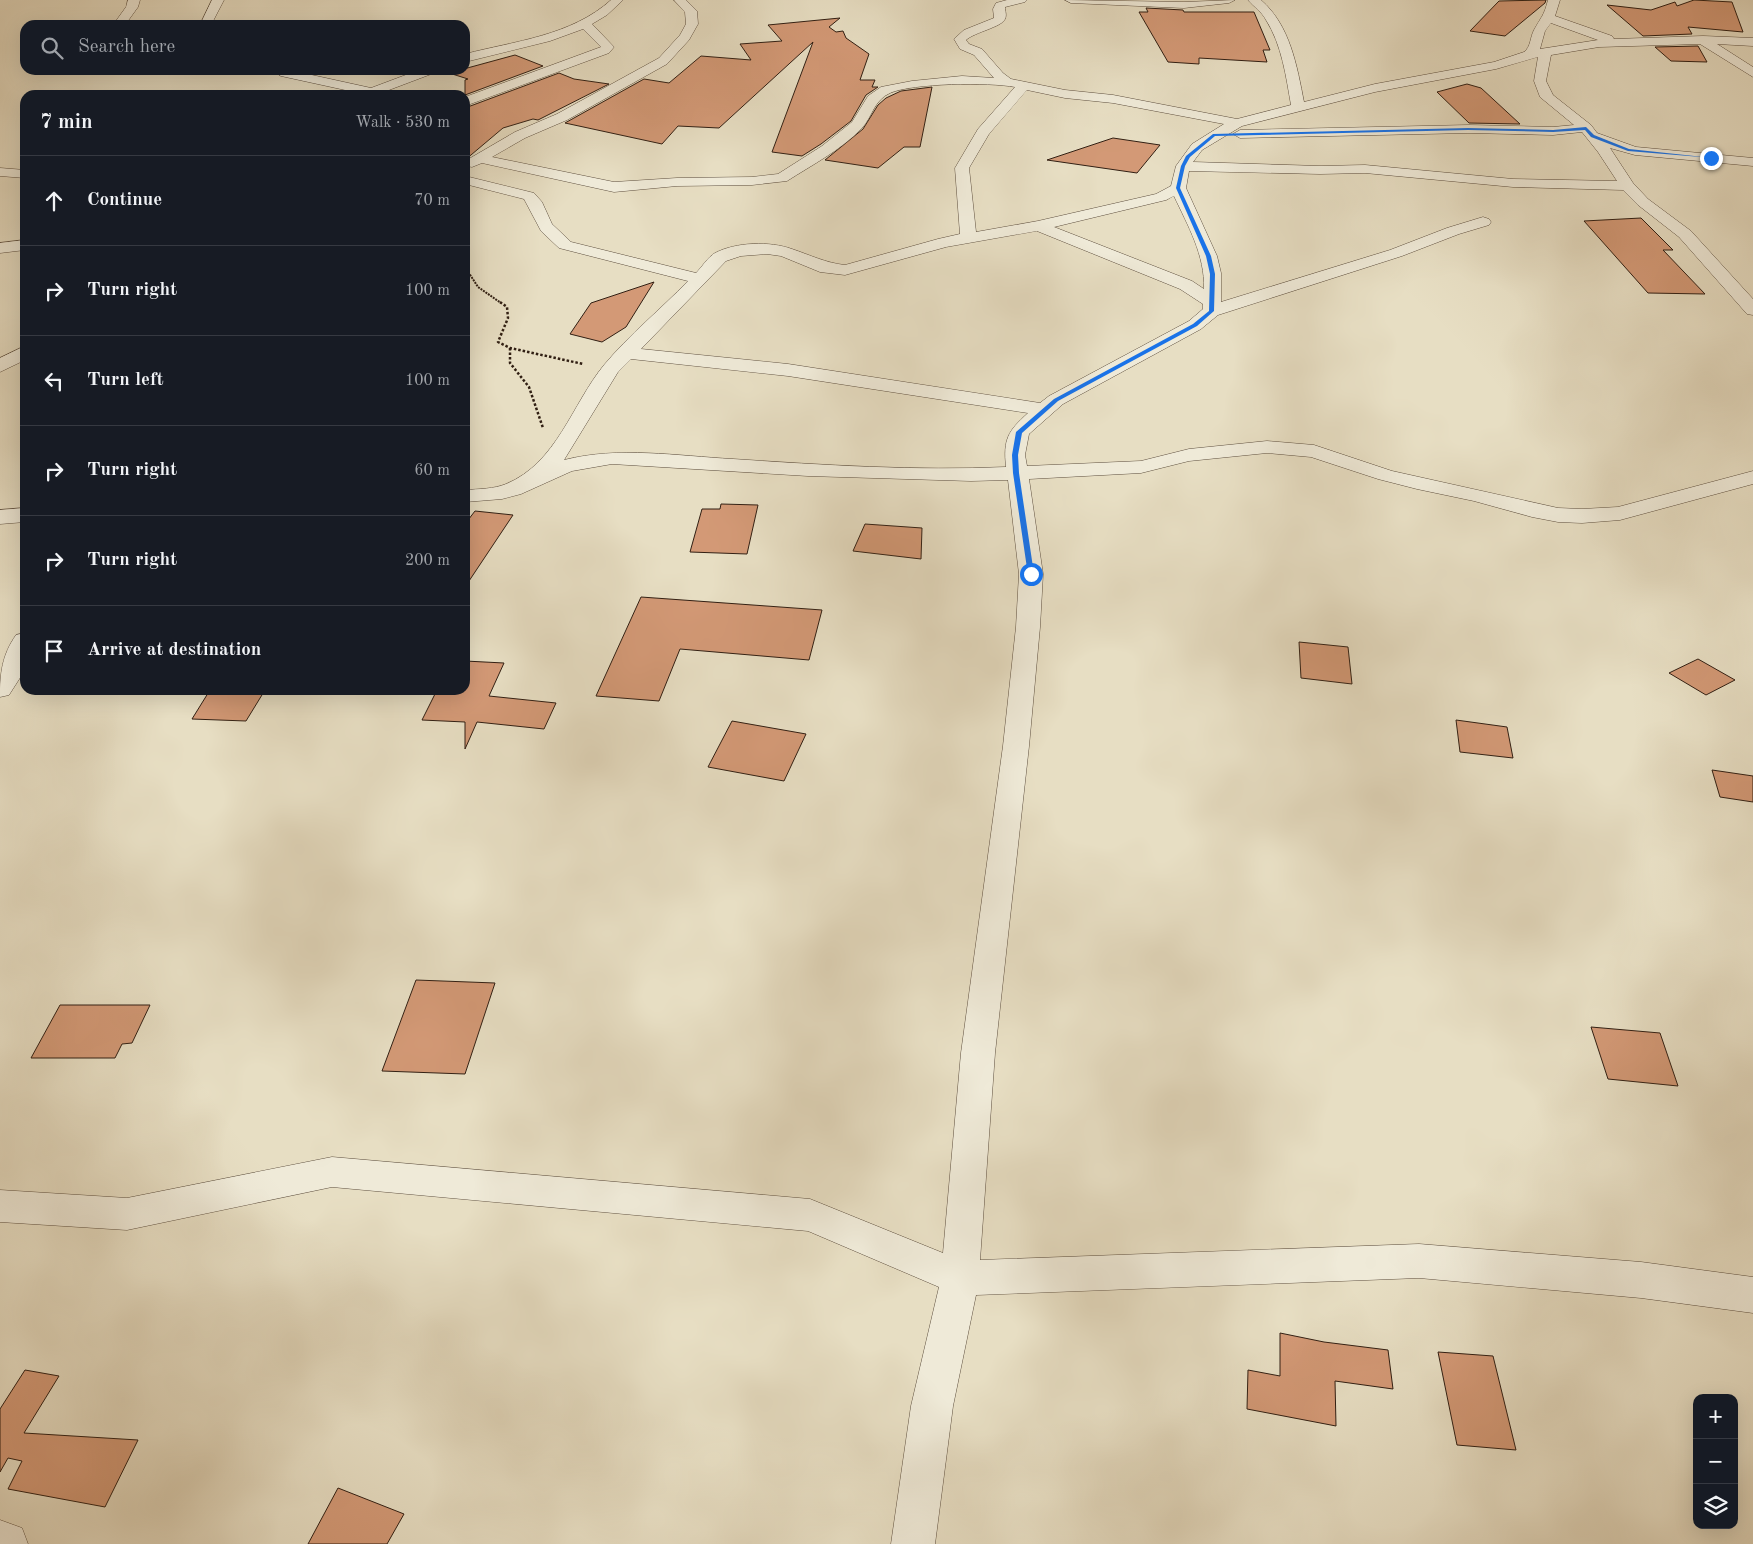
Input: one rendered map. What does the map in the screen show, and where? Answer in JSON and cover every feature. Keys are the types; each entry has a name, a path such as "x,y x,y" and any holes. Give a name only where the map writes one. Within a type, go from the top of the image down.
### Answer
{"street":[{"path":"123,20 132,7 134,0"},
{"path":"208,20 218,0"},
{"path":"470,57 554,36 585,24 617,0"},
{"path":"470,164 520,135 562,117 663,60 685,37 692,24 691,11 680,0"},
{"path":"1008,82 999,76 978,52 964,46 960,39 968,32 999,20 1001,16 1000,5 1021,0"},
{"path":"1070,0 1168,5 1207,4 1229,0"},
{"path":"1254,0 1266,9 1278,31 1293,81 1298,108"},
{"path":"1528,55 1533,51 1539,31 1549,18 1554,0"},
{"path":"1549,18 1617,42"},
{"path":"470,100 580,61 605,50 608,47 605,42 585,24"},
{"path":"1703,40 1753,73"},
{"path":"1212,307 1213,274 1208,256 1178,188 1183,166 1198,147 1214,135 1237,123 1375,88 1496,66 1528,55 1589,44 1703,40 1753,42"},
{"path":"1545,53 1540,82 1543,90 1552,103 1589,132 1628,150 1753,162"},
{"path":"293,75 354,90"},
{"path":"380,90 418,75"},
{"path":"481,159 614,187 677,182 752,181 782,178 827,149 857,125 873,99 886,90 912,85 962,80 1008,82 1064,94 1132,102 1237,123"},
{"path":"968,237 962,168 983,132 1024,85"},
{"path":"1214,135 1468,129 1589,132"},
{"path":"1369,157 1377,142 1375,131"},
{"path":"1589,132 1627,186 1643,202 1685,234 1753,310"},
{"path":"1183,166 1231,166 1258,169 1369,157 1513,183 1627,186"},
{"path":"0,172 20,174"},
{"path":"470,181 529,196 536,202 542,220 557,240 565,244 700,279"},
{"path":"531,480 553,460 611,369 720,257 740,250 767,249 785,252 826,268 845,270 968,237 1038,226 1160,197 1178,188"},
{"path":"913,1544 932,1406 960,1278 978,1053 1016,746 1028,627 1031,574 1016,473 1015,455 1019,432 1056,400 1195,325 1212,307 1396,253 1453,231 1483,222"},
{"path":"1038,226 1186,285 1212,307"},
{"path":"0,248 20,246"},
{"path":"626,353 788,370 1044,410"},
{"path":"0,366 20,355"},
{"path":"470,496 503,493 566,465 612,458 808,470 971,475 1141,467 1188,455 1267,448 1292,448 1314,451 1385,475 1477,495 1532,510 1558,515 1582,516 1620,513 1753,477"},
{"path":"0,517 20,516"},
{"path":"0,689 13,669 20,652"},
{"path":"0,1206 127,1214 332,1172 810,1215 960,1278 1419,1261 1641,1280 1753,1295"},
{"path":"0,1542 6,1544"}],"path":[{"path":"470,275 478,287 507,307 508,318 498,342 510,348 611,369"},
{"path":"510,348 510,363 529,387 553,460"}],"building":[{"path":"1546,0 1545,3 1505,36 1470,31 1499,1"},
{"path":"1694,0 1732,2 1743,32 1688,27 1692,34 1643,36 1607,5 1651,10 1675,2 1677,6"},
{"path":"1146,8 1183,10 1184,12 1254,12 1270,50 1263,50 1267,62 1199,58 1199,64 1168,62 1139,12 1148,12"},
{"path":"840,18 829,27 836,32 843,31 846,38 869,54 860,80 875,80 872,87 878,87 866,95 851,121 802,156 772,152 813,42 719,128 678,126 662,144 565,123 644,79 669,83 701,56 751,60 740,44 782,41 768,25"},
{"path":"1698,46 1707,62 1671,61 1655,47"},
{"path":"515,55 543,66 470,93 470,90 465,90 465,80 468,79 455,75 470,75 470,67"},
{"path":"559,73 574,79 609,84 538,120 533,119 503,128 470,156 470,106"},
{"path":"1467,84 1481,88 1520,124 1469,123 1437,92"},
{"path":"932,87 920,147 904,147 878,168 825,160 863,129 878,105 886,98 901,91"},
{"path":"1113,138 1160,145 1137,173 1047,160"},
{"path":"1641,218 1673,250 1663,250 1705,294 1648,293 1584,221"},
{"path":"654,282 626,327 602,342 570,334 591,303"},
{"path":"721,504 758,505 747,554 690,552 702,509 720,509"},
{"path":"475,511 513,515 470,580 470,518"},
{"path":"865,524 922,528 921,559 853,551"},
{"path":"641,597 822,610 809,660 680,649 659,701 596,696"},
{"path":"1299,642 1348,647 1352,684 1301,678"},
{"path":"1698,659 1735,680 1706,695 1669,673"},
{"path":"470,661 504,663 489,696 556,703 544,729 477,722 465,749 465,722 422,720 434,695 470,695"},
{"path":"207,695 262,695 246,721 192,719"},
{"path":"1456,720 1507,727 1513,758 1460,752"},
{"path":"732,721 806,734 784,781 708,767"},
{"path":"1712,770 1753,776 1753,802 1720,797"},
{"path":"416,980 495,983 465,1074 382,1071"},
{"path":"60,1005 150,1005 132,1043 122,1044 115,1058 31,1058"},
{"path":"1591,1027 1660,1033 1678,1086 1608,1079"},
{"path":"1280,1333 1324,1342 1388,1350 1393,1389 1335,1381 1336,1426 1247,1409 1248,1370 1280,1376"},
{"path":"1438,1352 1493,1356 1516,1450 1457,1445"},
{"path":"25,1370 59,1376 24,1433 138,1440 105,1507 8,1489 22,1461 8,1458 0,1472 0,1409"},
{"path":"338,1488 404,1514 387,1544 308,1544"}],"route":[{"path":"1031,574 1016,473 1015,455 1019,432 1056,400 1195,325 1212,311 1213,274 1208,256 1178,188 1183,166 1188,156 1214,135 1468,129 1553,131 1586,128 1593,136 1628,150 1711,158"}]}
